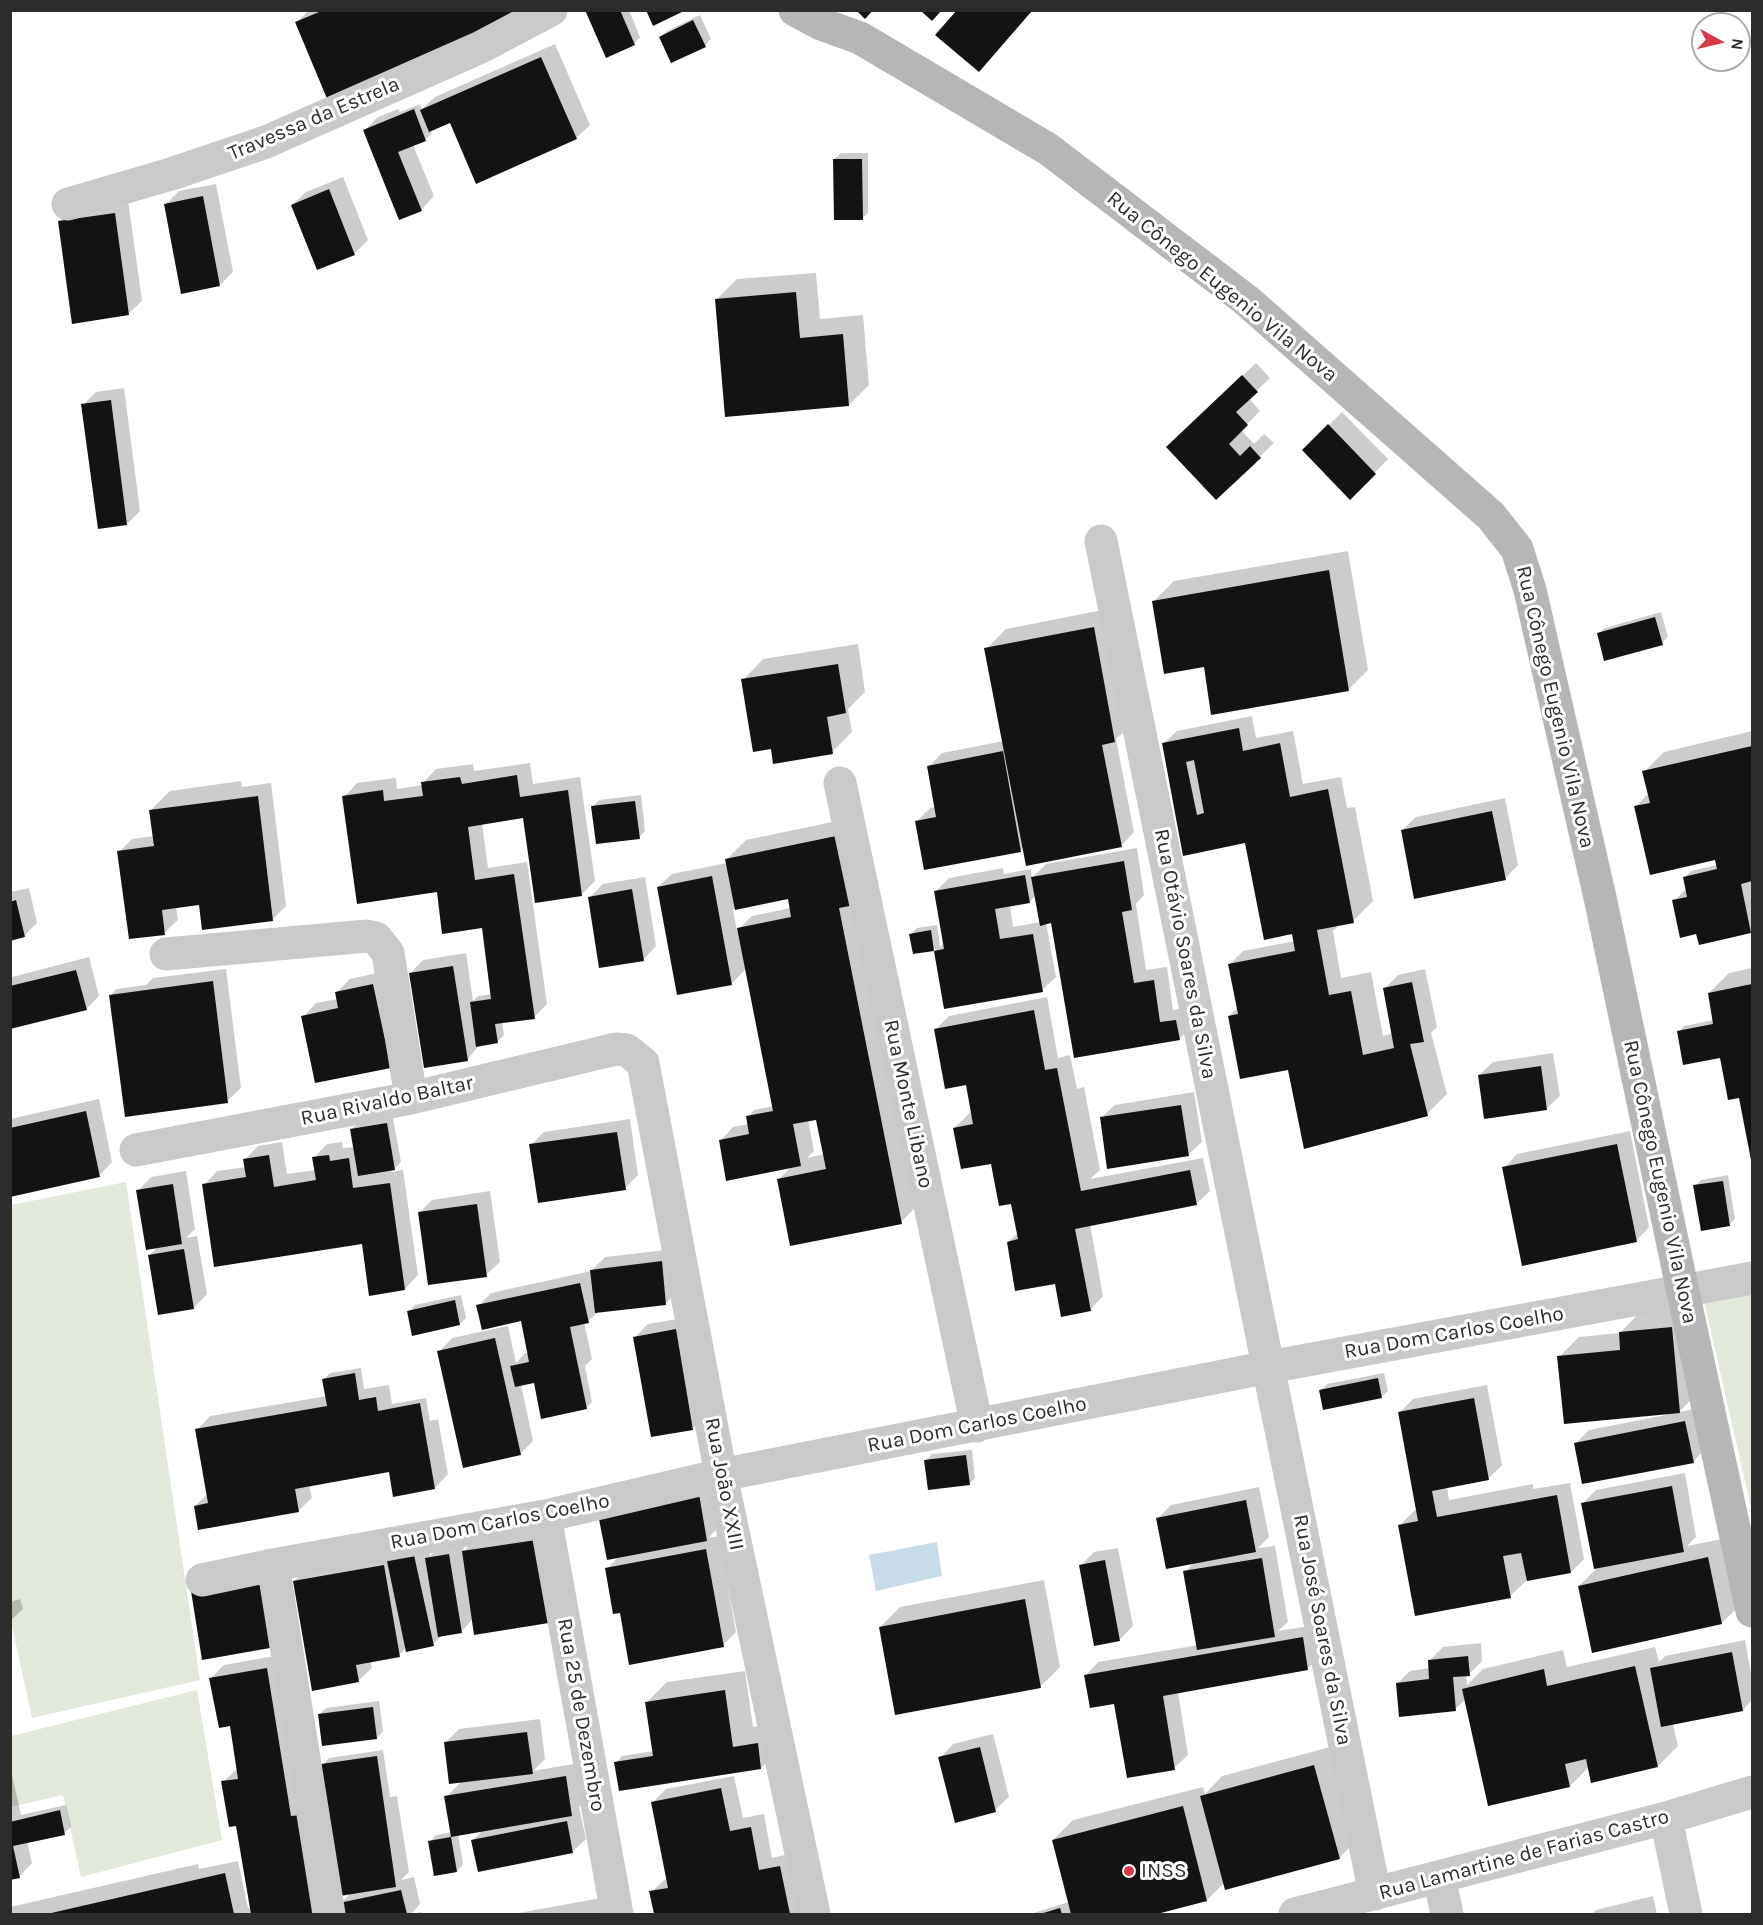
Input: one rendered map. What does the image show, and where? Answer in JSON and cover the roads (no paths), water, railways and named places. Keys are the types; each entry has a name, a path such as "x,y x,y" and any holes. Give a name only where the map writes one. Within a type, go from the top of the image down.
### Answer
{"street":[{"name":"Travessa da Estrela","path":"68,204 171,174 266,142 481,47 551,10"},
{"name":"Rua Cônego Eugenio Vila Nova","path":"795,10 821,24 860,38 1048,149 1246,300 1491,516 1517,549 1533,601 1601,902 1752,1611"},
{"name":"Rua Otávio Soares da Silva","path":"1101,541 1269,1367"},
{"name":"Rua Monte Libano","path":"840,783 977,1426"},
{"path":"166,954 367,936 376,938 388,953 411,1098"},
{"name":"Rua Rivaldo Baltar","path":"135,1150 411,1098 616,1049 627,1050 636,1056"},
{"name":"Rua João XXIII","path":"636,1056 644,1063 722,1475 814,1914"},
{"name":"Rua Dom Carlos Coelho","path":"202,1580 545,1516 722,1475 1269,1367 1752,1278"},
{"name":"Rua José Soares da Silva","path":"1269,1367 1375,1894"},
{"name":"Rua 25 de Dezembro","path":"545,1516 617,1914"},
{"path":"273,1565 329,1914"},
{"name":"Rua Lamartine de Farias Castro","path":"1301,1914 1666,1818 1752,1792"},
{"path":"1666,1818 1686,1914"},
{"path":"1439,1877 1447,1914"}],"water":[{"path":"937,1542 942,1576 876,1591 869,1555"}],"place":[{"name":"INSS","path":"1129,1871"}]}
